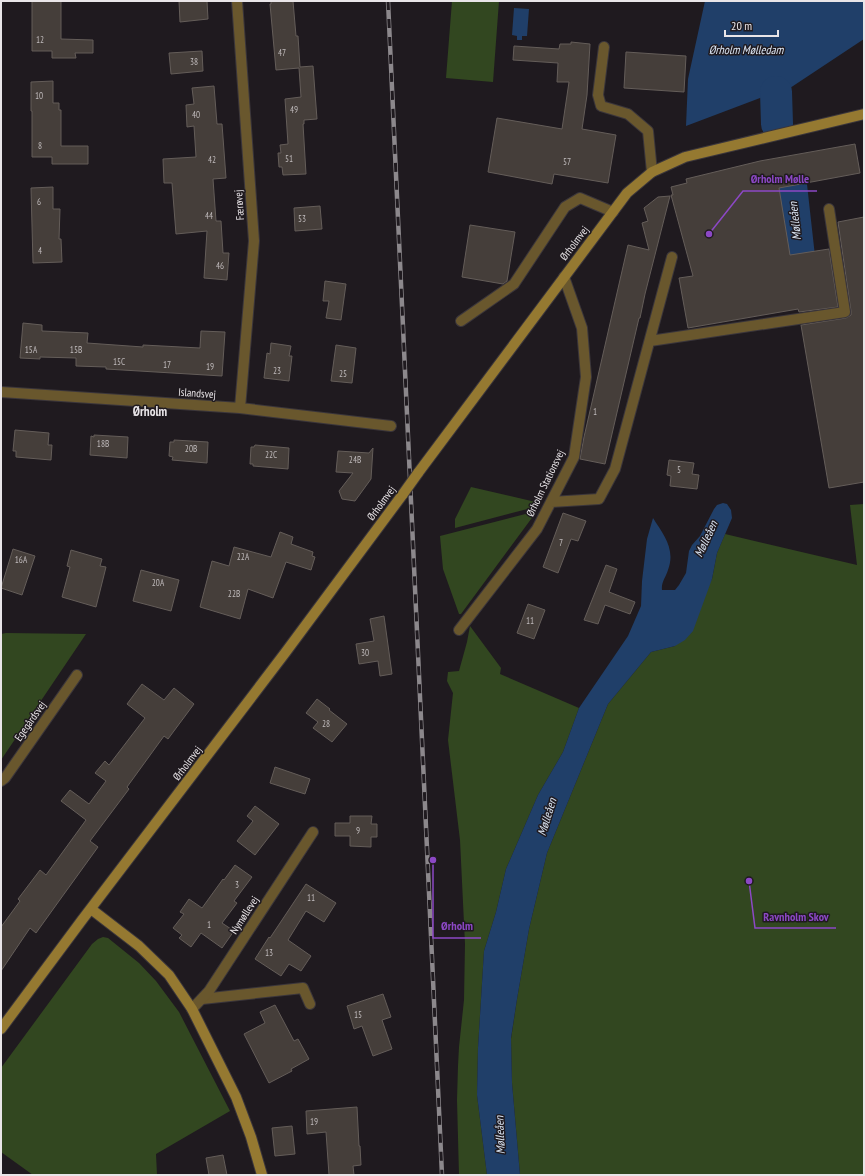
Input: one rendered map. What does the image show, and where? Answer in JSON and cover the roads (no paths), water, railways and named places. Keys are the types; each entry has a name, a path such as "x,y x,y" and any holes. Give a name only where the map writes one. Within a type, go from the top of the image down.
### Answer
{"street":[{"name":"Færøvej","path":"237,1 254,241 240,408"},
{"path":"604,47 598,95 601,106 628,114 648,132 652,172"},
{"name":"Ørholmvej","path":"1,1029 285,653 627,193 652,172 685,158 864,114"},
{"path":"461,321 514,284 565,207 580,198 613,212"},
{"path":"650,341 845,312 829,209"},
{"path":"551,502 599,500 616,470 672,257"},
{"name":"Ørholm Stationsvej","path":"459,630 537,529 574,456 586,377 582,328 564,277"},
{"name":"Islandsvej","path":"1,392 240,408 391,426"},
{"name":"Egegårdsvej","path":"1,781 5,778 77,675"},
{"name":"Nymøllevej","path":"192,1009 209,991 313,832"},
{"path":"91,909 139,946 169,975 192,1009 236,1097 251,1137 262,1175"},
{"path":"202,999 303,988 310,1004"}],"water":[{"name":"Ørholm Mølledam","path":"705,1 864,1 864,39 787,90 776,92 686,126 688,79"},
{"path":"514,8 529,9 527,36 522,36 522,40 517,40 517,36 512,35"},
{"path":"723,503 727,504 731,510 732,518 717,553 712,579 693,631 685,640 675,646 651,652 608,704 547,853 529,929 511,1038 512,1083 520,1175 487,1175 477,1095 478,1048 484,951 496,912 506,869 538,795 563,752 579,708 628,636 641,606 642,581 647,539 653,518 667,542 670,555 670,562 663,582 662,590 675,590 686,573 689,551 692,545 700,536 714,509 717,505"}],"waterway":[{"name":"Mølleåen","path":"776,92 777,124"},
{"name":"Mølleåen","path":"791,185 799,257"}],"railway":[{"path":"388,1 442,1175"}],"place":[{"name":"Ørholm Mølle","path":"709,234"},
{"name":"Ørholm","path":"433,860"},
{"name":"Ravnholm Skov","path":"749,881"}],"district":[{"name":"Ørholm","path":"150,411"}]}
